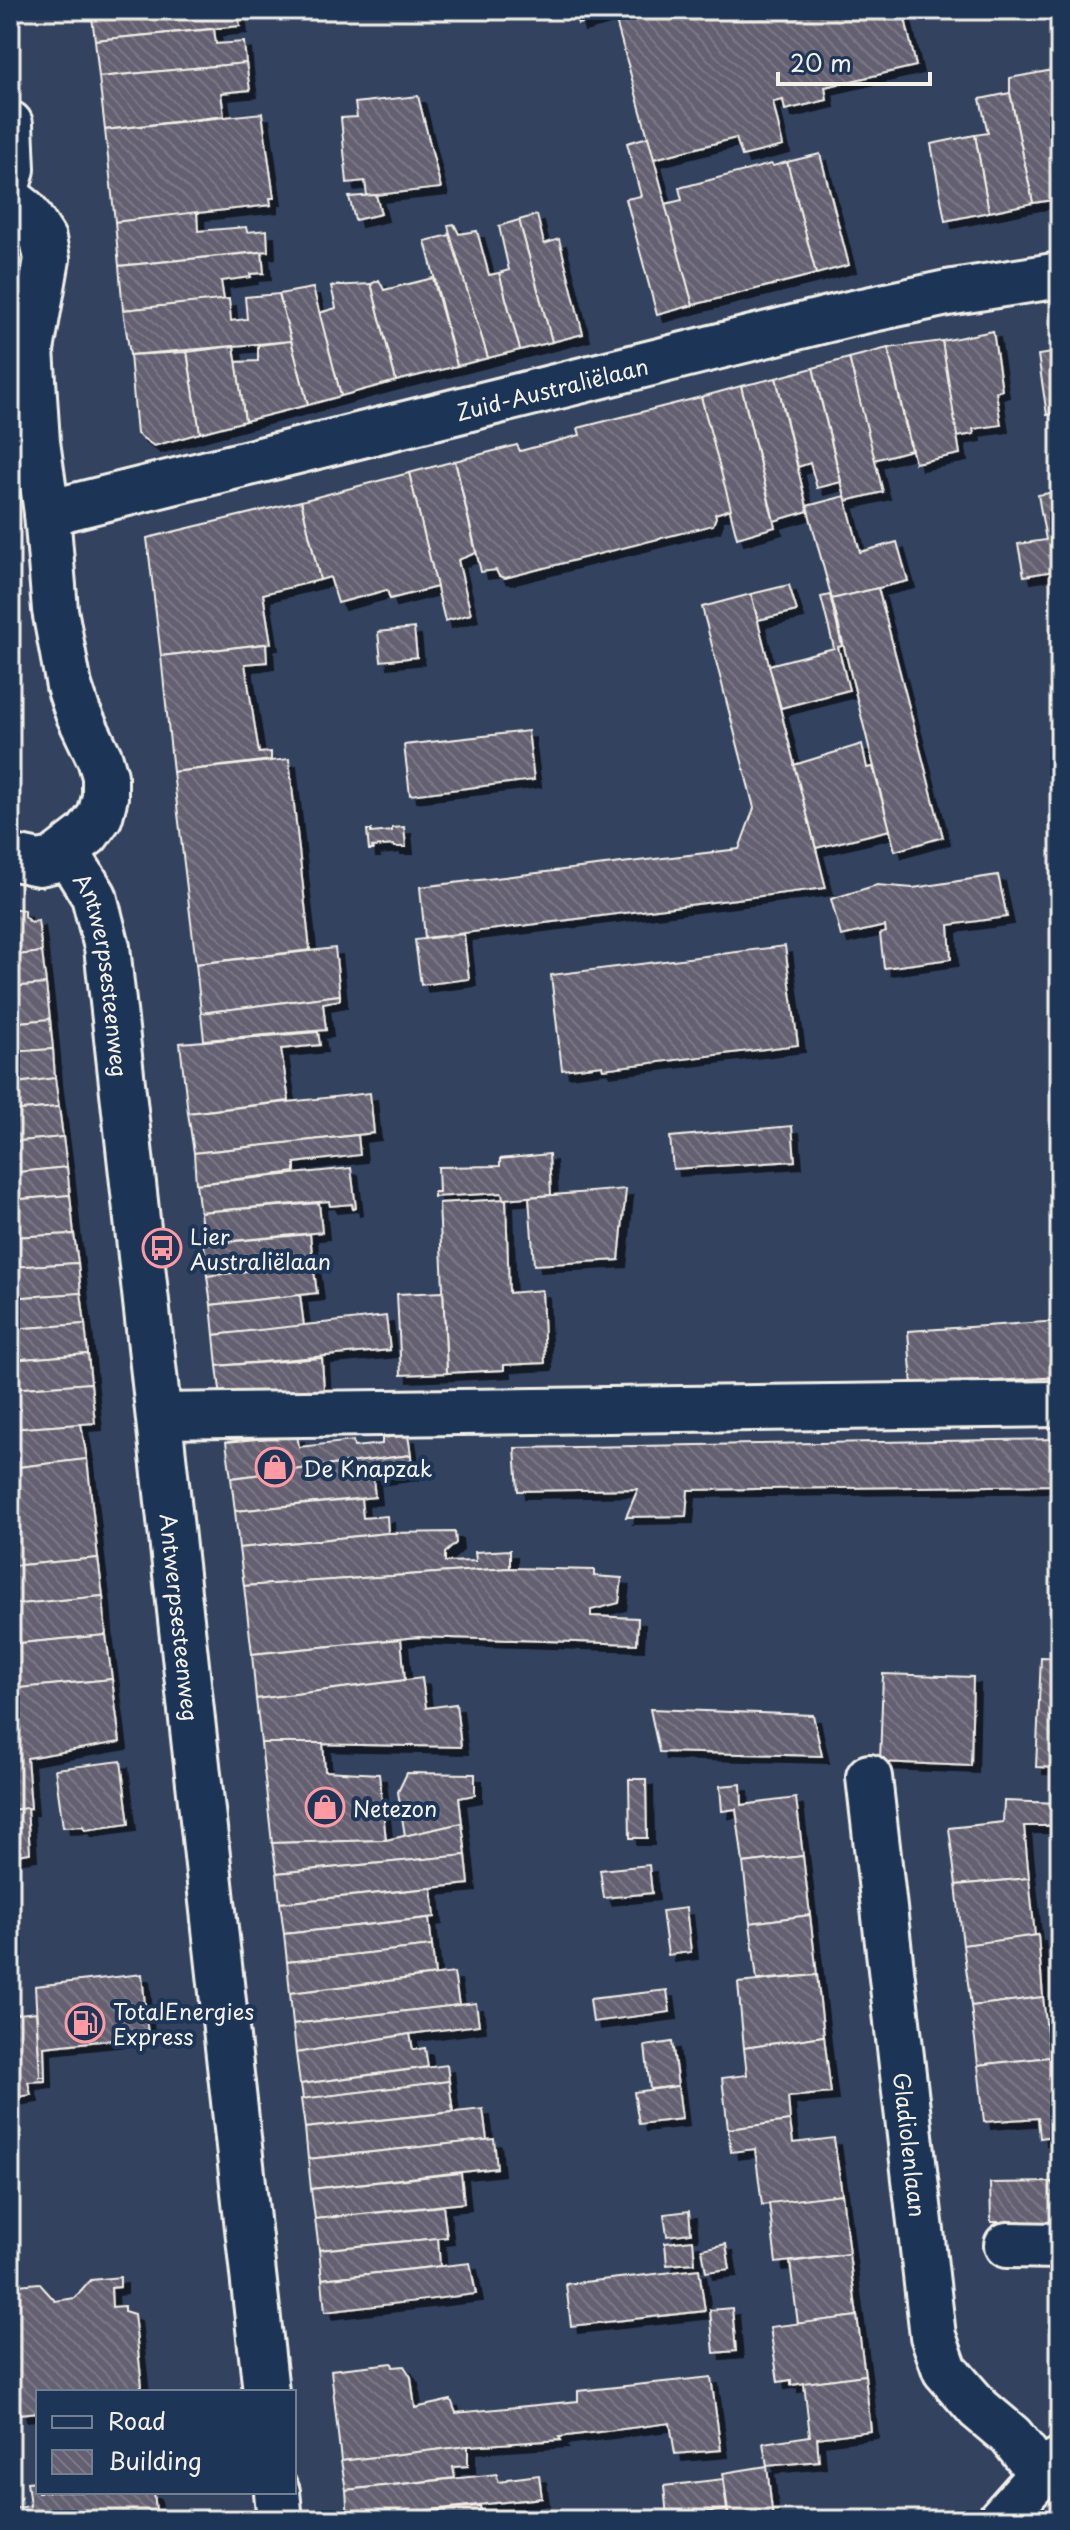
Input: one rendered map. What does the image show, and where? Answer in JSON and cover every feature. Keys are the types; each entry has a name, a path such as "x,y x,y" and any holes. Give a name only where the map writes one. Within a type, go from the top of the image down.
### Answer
{"street":[{"path":"10,124 10,177"},
{"name":"Antwerpsesteenweg","path":"10,199 25,211 43,239 47,259 31,350 37,442 55,610 69,686 105,776 105,797 100,816 87,834 53,860 39,863 10,857"},
{"name":"Zuid-Australiëlaan","path":"47,513 849,314 947,293 1060,275"},
{"name":"Antwerpsesteenweg","path":"66,851 94,896 107,947 266,2390"},
{"path":"159,1416 1060,1404"},
{"name":"Gladiolenlaan","path":"869,1777 933,2336 945,2370 979,2409 1051,2467"},
{"path":"1007,2245 1060,2246"},
{"path":"1000,2520 1051,2467"},
{"path":"277,2494 280,2520"}],"building":[{"path":"91,10 238,10 240,26 95,40"},
{"path":"574,10 903,10 916,66 825,87 827,100 785,110 783,100 773,102 783,146 742,156 736,138 654,159 614,14 578,24"},
{"path":"214,29 216,44 244,42 246,63 99,77 95,40"},
{"path":"246,63 250,90 221,93 224,116 105,130 99,77"},
{"path":"1060,69 1060,106 1053,70"},
{"path":"1053,70 1060,106 1060,199 1033,203 1010,93 1010,78"},
{"path":"1010,93 1033,203 989,212 975,135 988,133 980,99"},
{"path":"418,96 441,188 367,196 365,181 347,183 341,118 357,117 355,103"},
{"path":"262,113 274,198 270,198 271,205 115,222 105,130"},
{"path":"975,135 989,212 945,221 931,144"},
{"path":"648,137 693,305 657,315 626,199 641,196 627,143"},
{"path":"820,154 849,265 816,274 787,162"},
{"path":"787,162 816,274 693,305 665,204 682,200 679,188"},
{"path":"376,195 381,214 355,220 349,197"},
{"path":"197,212 198,231 246,227 247,232 267,230 268,251 119,266 115,222"},
{"path":"537,215 544,244 559,239 583,334 552,342 519,220"},
{"path":"519,220 552,342 520,350 499,273 509,270 499,226"},
{"path":"454,224 459,234 477,231 489,275 499,273 520,350 488,358 450,235 448,225"},
{"path":"450,235 488,358 457,366 425,241"},
{"path":"262,252 264,273 221,281 224,300 123,310 119,266"},
{"path":"433,278 457,366 396,381 371,284 379,280 384,290"},
{"path":"371,284 396,381 341,396 319,313 336,308 331,286"},
{"path":"313,288 341,396 308,405 279,294"},
{"path":"279,294 291,341 130,355 123,310 229,299 231,321 247,319 245,297"},
{"path":"993,331 1002,390 996,392 1001,425 973,429 974,434 956,437 942,341"},
{"path":"291,341 308,405 245,421 236,362 258,361 258,345"},
{"path":"942,341 960,454 915,463 888,348"},
{"path":"234,346 245,421 200,433 187,352"},
{"path":"888,348 911,450 874,460 849,358"},
{"path":"187,352 200,433 154,446 137,434 130,355"},
{"path":"1060,352 1060,413 1047,415 1038,355"},
{"path":"849,358 883,492 846,501 813,368"},
{"path":"813,368 841,482 817,488 810,463 798,467 776,378"},
{"path":"776,378 808,511 774,521 741,386"},
{"path":"741,386 775,527 737,538 701,397"},
{"path":"701,397 731,509 715,514 713,525 505,578 499,576 496,570 481,572 455,461 517,445 520,451 580,435 578,428"},
{"path":"455,461 476,553 458,560 471,614 445,621 409,473"},
{"path":"409,473 437,587 390,599 387,590 338,603 330,577 320,580 301,501"},
{"path":"1060,491 1060,570 1024,576 1018,544 1046,540 1038,495"},
{"path":"845,496 860,552 897,542 908,581 832,599 807,506"},
{"path":"301,501 320,580 263,594 271,643 161,656 147,538"},
{"path":"789,585 797,611 758,620 751,594"},
{"path":"878,588 943,837 895,851 832,599"},
{"path":"751,594 826,888 425,938 420,887 739,849 754,808 702,607"},
{"path":"830,595 849,690 781,708 769,665 834,648 821,597"},
{"path":"414,628 417,657 381,661 378,632"},
{"path":"266,644 267,662 245,664 259,753 271,752 271,760 173,772 161,656"},
{"path":"528,731 534,780 410,795 404,745"},
{"path":"862,744 867,768 873,767 890,830 816,848 794,765"},
{"path":"289,759 310,950 196,964 173,772"},
{"path":"404,827 406,847 394,845 369,850 367,830 371,833"},
{"path":"998,875 1007,917 949,925 951,959 884,968 880,934 886,932 885,926 841,936 831,899 877,885 913,888"},
{"path":"10,908 24,910 24,916 31,923 38,920 42,952 10,956"},
{"path":"464,934 469,979 421,985 415,940"},
{"path":"785,946 798,1045 603,1069 602,1065 562,1070 551,975"},
{"path":"335,948 340,995 201,1013 196,964"},
{"path":"42,952 46,984 10,987 10,956"},
{"path":"46,984 50,1019 10,1023 10,987"},
{"path":"340,995 340,1000 323,1003 326,1030 204,1040 201,1013"},
{"path":"50,1019 53,1049 10,1052 10,1023"},
{"path":"318,1032 320,1045 281,1049 289,1101 188,1113 180,1043"},
{"path":"53,1049 55,1078 10,1084 10,1052"},
{"path":"1060,1077 1060,1103 1057,1103 1053,1078"},
{"path":"55,1078 59,1107 10,1111 10,1084"},
{"path":"370,1093 374,1133 194,1153 188,1113"},
{"path":"59,1107 63,1137 10,1142 10,1111"},
{"path":"792,1126 795,1161 673,1169 670,1137"},
{"path":"358,1135 360,1155 295,1163 295,1172 196,1184 194,1153"},
{"path":"63,1137 67,1167 10,1173 10,1142"},
{"path":"549,1154 551,1195 503,1199 502,1193 434,1197 434,1192 439,1192 438,1167 500,1166 500,1159"},
{"path":"67,1167 70,1195 10,1200 10,1173"},
{"path":"351,1168 356,1208 353,1209 352,1204 330,1206 329,1201 200,1212 196,1184"},
{"path":"626,1189 619,1260 534,1265 529,1197"},
{"path":"70,1195 74,1234 10,1237 10,1200"},
{"path":"506,1199 509,1293 542,1290 545,1363 504,1365 504,1370 447,1373 439,1203"},
{"path":"319,1203 322,1232 204,1244 200,1212"},
{"path":"74,1234 78,1263 10,1267 10,1237"},
{"path":"310,1234 313,1263 207,1276 204,1244"},
{"path":"78,1263 81,1293 10,1298 10,1267"},
{"path":"313,1263 317,1293 211,1305 207,1276"},
{"path":"443,1292 447,1373 401,1375 397,1294"},
{"path":"81,1293 85,1324 10,1329 10,1298"},
{"path":"300,1295 304,1326 214,1335 211,1305"},
{"path":"386,1316 390,1350 217,1366 214,1335"},
{"path":"1060,1321 1060,1377 912,1386 908,1331"},
{"path":"85,1324 88,1354 10,1360 10,1329"},
{"path":"88,1354 91,1383 10,1389 10,1360"},
{"path":"322,1358 324,1391 221,1398 217,1366"},
{"path":"91,1383 95,1423 10,1429 10,1389"},
{"path":"81,1424 87,1459 10,1468 10,1429"},
{"name":"De Knapzak","path":"297,1435 299,1447 353,1441 354,1447 382,1444 382,1438 408,1435 411,1455 231,1478 226,1442"},
{"path":"1060,1439 1060,1485 688,1490 686,1516 626,1517 638,1489 518,1491 515,1448"},
{"path":"411,1455 412,1473 373,1478 375,1497 235,1511 231,1478"},
{"path":"87,1459 98,1558 10,1566 10,1515 15,1514 10,1468"},
{"path":"361,1499 363,1518 387,1516 388,1533 239,1548 235,1511"},
{"path":"455,1532 456,1543 445,1553 445,1562 476,1561 475,1552 510,1550 510,1568 244,1586 239,1548 388,1533"},
{"path":"98,1558 103,1596 10,1605 10,1566"},
{"path":"510,1568 594,1570 594,1576 622,1578 619,1603 591,1610 591,1616 638,1618 637,1644 418,1637 252,1654 244,1586"},
{"path":"103,1596 106,1635 10,1644 10,1605"},
{"path":"106,1635 112,1679 10,1689 10,1644"},
{"path":"401,1639 405,1680 256,1699 252,1654"},
{"path":"1041,1657 1060,1658 1060,1768 1036,1767"},
{"path":"883,1674 973,1677 971,1766 880,1762"},
{"path":"422,1678 426,1708 456,1704 461,1747 261,1743 256,1699"},
{"path":"112,1679 120,1742 27,1758 31,1808 10,1810 10,1689"},
{"path":"650,1709 813,1715 822,1756 659,1752"},
{"name":"Netezon","path":"261,1743 323,1743 325,1771 379,1774 386,1840 272,1843"},
{"path":"121,1761 129,1824 85,1830 83,1826 63,1827 55,1769"},
{"path":"407,1773 475,1774 475,1795 459,1798 462,1823 405,1836 398,1792"},
{"path":"629,1779 646,1779 647,1838 630,1838"},
{"path":"741,1784 742,1805 796,1798 803,1856 743,1863 736,1809 722,1811 720,1786"},
{"path":"1004,1801 1060,1803 1060,1826 1024,1826 1029,1878 956,1885 949,1828 1003,1822"},
{"path":"27,1808 30,1853 10,1856 10,1810"},
{"path":"462,1823 466,1855 277,1873 272,1843 386,1840"},
{"path":"466,1855 469,1884 280,1903 277,1873"},
{"path":"803,1856 810,1915 750,1923 743,1863"},
{"path":"649,1865 652,1893 604,1898 600,1870"},
{"path":"1029,1878 1035,1936 963,1945 956,1885"},
{"path":"432,1888 435,1917 284,1934 280,1903"},
{"path":"686,1908 691,1952 668,1955 662,1911"},
{"path":"810,1915 817,1975 757,1980 750,1923"},
{"path":"429,1918 432,1946 287,1962 284,1934"},
{"path":"1038,1935 1043,1997 971,2006 963,1945"},
{"path":"432,1946 435,1975 290,1993 287,1962"},
{"path":"454,1973 459,2005 293,2024 290,1993"},
{"path":"142,1974 148,2036 44,2047 45,2077 40,2077 35,1986"},
{"path":"817,1975 824,2036 744,2048 738,1983"},
{"path":"667,1990 670,2012 593,2022 590,1999"},
{"path":"1043,1997 1050,2057 978,2065 971,2006"},
{"path":"476,2003 479,2025 296,2053 293,2024"},
{"path":"36,2012 40,2077 45,2077 45,2081 28,2082 31,2095 10,2098 10,2015"},
{"path":"410,2034 413,2050 425,2048 428,2067 300,2084 296,2053"},
{"path":"824,2036 831,2093 788,2097 790,2121 728,2129 722,2078 747,2075 744,2048"},
{"path":"672,2042 678,2086 650,2089 645,2046"},
{"path":"1050,2057 1055,2111 1060,2111 1060,2135 1040,2138 1038,2118 984,2122 978,2065"},
{"path":"447,2065 449,2081 303,2099 301,2084"},
{"path":"449,2081 453,2112 305,2128 301,2099"},
{"path":"678,2086 682,2119 639,2124 634,2092"},
{"path":"483,2109 487,2140 308,2159 305,2128"},
{"path":"790,2121 793,2143 834,2138 842,2194 762,2205 755,2149 731,2152 728,2129"},
{"path":"494,2139 497,2168 311,2189 308,2159"},
{"path":"461,2173 464,2203 315,2219 311,2189"},
{"path":"1060,2182 1060,2222 991,2222 990,2183"},
{"path":"842,2194 849,2254 776,2263 769,2203"},
{"path":"443,2206 447,2237 319,2250 315,2219"},
{"path":"689,2211 691,2233 667,2236 664,2214"},
{"path":"438,2238 440,2266 322,2279 319,2250"},
{"path":"693,2240 695,2263 667,2265 665,2243"},
{"path":"726,2244 730,2269 706,2272 702,2249"},
{"path":"849,2254 857,2316 798,2324 790,2262"},
{"path":"470,2263 476,2294 325,2312 322,2279"},
{"path":"699,2269 705,2311 571,2326 566,2284"},
{"path":"120,2277 120,2287 111,2288 112,2307 124,2306 124,2311 134,2314 142,2386 137,2390 36,2390 36,2412 20,2414 16,2390 10,2391 10,2307 18,2285 39,2283 55,2301 75,2298 91,2280"},
{"path":"732,2308 736,2351 714,2353 710,2310"},
{"path":"857,2316 865,2375 791,2385 791,2380 778,2382 770,2327"},
{"path":"392,2363 393,2367 404,2366 411,2377 415,2408 451,2400 456,2413 578,2401 578,2391 711,2377 721,2450 675,2454 670,2423 559,2437 561,2440 468,2446 341,2461 331,2370"},
{"path":"865,2375 871,2431 817,2438 819,2461 767,2466 763,2443 810,2436 804,2383"},
{"path":"468,2446 468,2466 453,2467 455,2478 346,2490 341,2461"},
{"path":"767,2466 773,2520 729,2520 723,2473"},
{"path":"497,2474 498,2482 539,2475 542,2498 348,2519 346,2490"},
{"path":"723,2479 727,2510 667,2517 664,2486"},
{"path":"36,2481 36,2494 154,2494 157,2520 10,2520 10,2509 30,2506 27,2482"},
{"path":"480,2506 482,2520 348,2519"},
{"path":"727,2510 729,2520 664,2520 664,2517"}],"place":[{"name":"Lier Australiëlaan","path":"162,1248"},
{"name":"De Knapzak","path":"275,1467"},
{"name":"Netezon","path":"325,1807"},
{"name":"TotalEnergies Express","path":"85,2023"}]}
